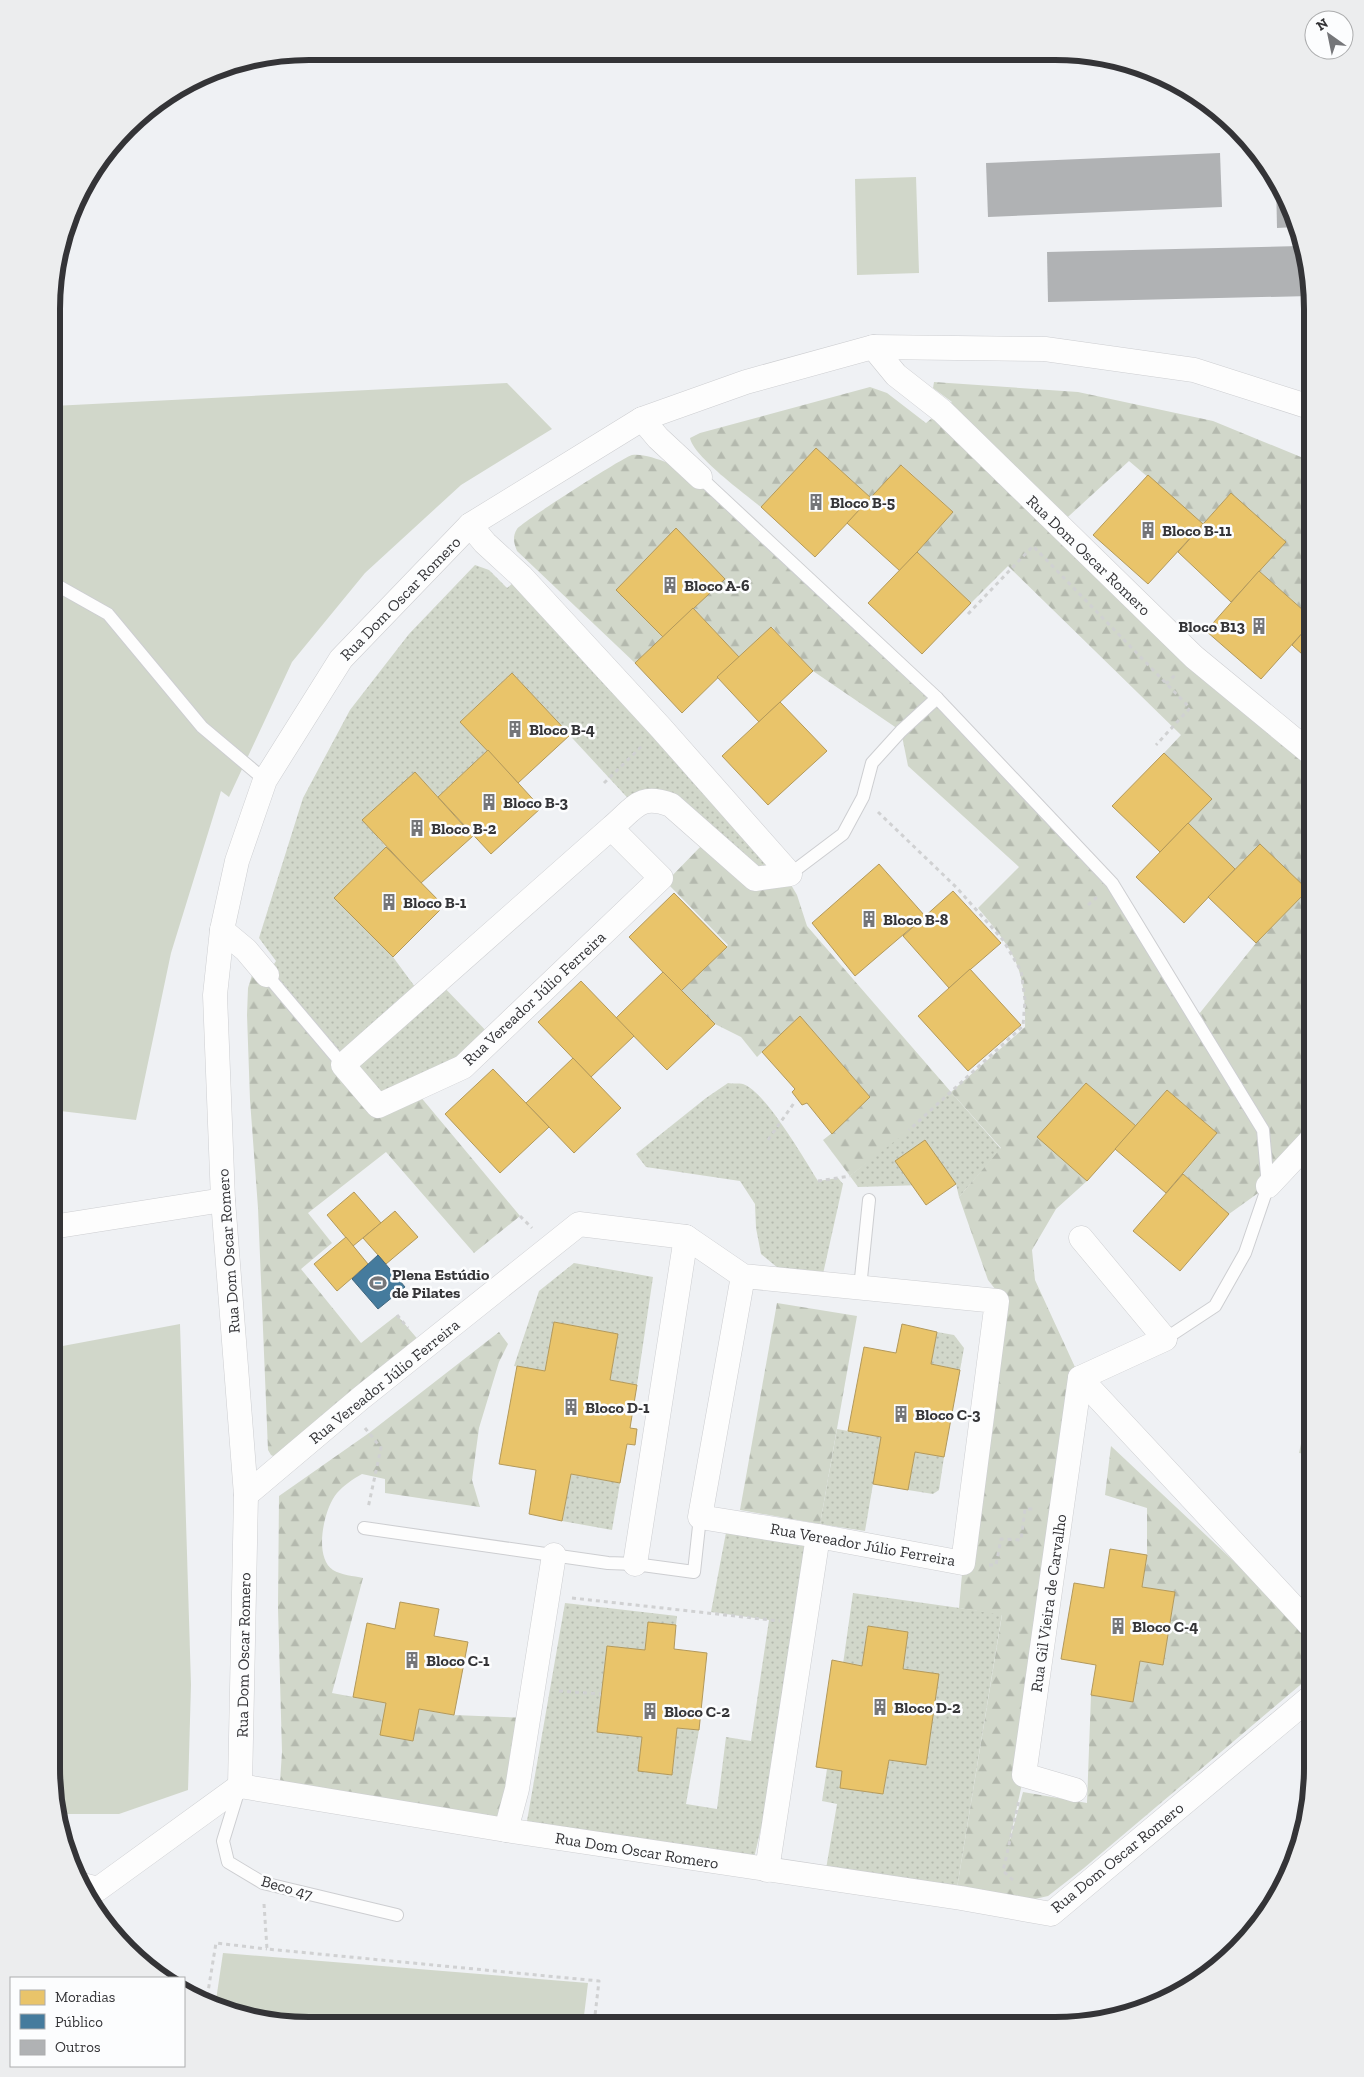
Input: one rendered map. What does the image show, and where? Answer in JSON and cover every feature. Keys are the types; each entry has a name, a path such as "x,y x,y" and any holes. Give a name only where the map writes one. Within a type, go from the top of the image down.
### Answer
{"street":[{"name":"Rua Dom Oscar Romero","path":"873,347 896,375 942,411 1194,657 1304,748"},
{"name":"Rua Dom Oscar Romero","path":"1304,405 1194,370 1174,367 1045,350 873,347 746,382 642,419 470,525 341,659 265,780 237,861 222,930 215,996 223,1200 246,1495 240,1786 506,1830 961,1898 1051,1914 1304,1703"},
{"path":"642,419 658,438 700,477"},
{"name":"Rua Dom Oscar Romero","path":"470,525 485,543 520,576 654,721 790,874"},
{"path":"343,1065 644,800 657,799 671,804 754,879 790,874"},
{"name":"Rua Vereador Júlio Ferreira","path":"343,1065 378,1106 463,1067 661,878 611,828"},
{"path":"222,930 246,950 267,975"},
{"path":"1268,1186 1304,1148"},
{"path":"60,1226 223,1200"},
{"name":"Rua Vereador Júlio Ferreira","path":"246,1495 361,1398 579,1224 686,1237 743,1276 997,1301 963,1563 818,1536 700,1517"},
{"path":"635,1564 686,1237"},
{"path":"1081,1238 1165,1339 1080,1378 1304,1618"},
{"path":"700,1517 743,1276"},
{"name":"Rua Gil Vieira de Carvalho","path":"1024,1775 1080,1378"},
{"path":"767,1870 818,1536"},
{"path":"506,1830 518,1789 554,1555"},
{"path":"1024,1775 1075,1790"},
{"path":"90,1887 98,1889 240,1786"}],"lane":[{"path":"700,477 937,698 1112,884 1263,1130 1268,1186 1245,1253 1215,1306 1165,1339"},
{"path":"60,587 108,614 202,727 265,780"},
{"path":"790,874 843,834 863,797 872,764 901,731 937,698"},
{"path":"267,975 343,1065"},
{"path":"860,1288 869,1200"},
{"path":"364,1528 608,1563 635,1564 694,1572 700,1517"},
{"name":"Beco 47","path":"240,1786 223,1841 228,1862 263,1884 397,1915"}],"path":[{"path":"968,614 1034,546 1190,708 1156,745"},
{"path":"1166,684 1180,670"},
{"path":"604,783 650,739"},
{"path":"863,797 956,887 1003,940 1021,971 1025,1000 1023,1026 909,1130"},
{"path":"768,1140 794,1103"},
{"path":"818,1181 850,1176"},
{"path":"361,1424 381,1448 364,1528"},
{"path":"963,1563 996,1565 1000,1539 1021,1540 1026,1509 1061,1511"},
{"path":"570,1598 769,1620"},
{"path":"533,1688 601,1694"},
{"path":"1016,1882 1003,1871 1024,1775"},
{"path":"263,1884 267,1949"},
{"path":"207,1995 216,1943 599,1981 595,2017"}],"green space":[{"path":"916,177 919,273 857,275 855,179"},
{"path":"934,382 1078,392 1213,421 1304,458 1304,611 1259,571 1231,493 1203,524 1129,461 1058,526 1304,747 1304,889 1235,869 1188,823 1212,799 1164,753 1181,735 1008,566 971,603 917,552 953,512 902,465 871,498 816,448 761,507 700,455 690,438 700,433 870,387 887,393 926,423 952,402 933,388"},
{"path":"507,383 552,429 461,485 365,573 292,662 229,797 221,791 171,953 136,1120 60,1111 60,406"},
{"path":"632,455 648,456 700,477 937,698 1112,883 1195,1019 1256,943 1304,893 1304,1148 1268,1186 1229,1214 1183,1174 1217,1133 1167,1090 1136,1126 1086,1083 1038,1137 1087,1181 1056,1209 1032,1250 1035,1280 1080,1378 1024,1775 1008,1847 1023,1792 1087,1803 1091,1695 1133,1702 1140,1661 1163,1665 1175,1592 1142,1587 1147,1555 1147,1508 1105,1495 1111,1446 1242,1569 1304,1636 1304,1682 1084,1868 1048,1896 1035,1899 957,1888 1002,1615 959,1608 963,1563 1003,1299 988,1280 959,1197 1001,1148 951,1092 1025,1027 1023,990 1016,962 1001,937 978,908 1019,867 908,766 901,731 813,671 772,627 739,657 693,608 676,529 616,590 663,637 635,663 517,551 514,535 517,529 553,503"},
{"path":"475,565 489,570 507,588 521,576 790,874 754,881 671,805 636,807 512,673 460,722 488,750 438,797 415,772 363,820 386,847 334,898 393,957 421,995 438,981 493,1038 378,1106 267,975 276,961 259,938 303,798 350,710 409,634"},
{"path":"704,843 754,881 787,878 797,895 807,926 951,1092 909,1130 850,1176 823,1140 870,1097 800,1016 757,1057 741,1037 715,1024 681,991 728,945 666,882"},
{"path":"252,975 260,985 267,975 378,1106 414,1089 520,1216 474,1253 386,1152 308,1213 332,1243 301,1269 361,1343 397,1315 421,1343 275,1457 268,1450 258,1208 250,1100 247,1015 248,988"},
{"path":"728,1083 743,1084 752,1089 762,1099 784,1127 818,1181 838,1178 843,1184 823,1274 790,1278 761,1254 756,1228 755,1204 740,1181 646,1167 636,1154 706,1098"},
{"path":"951,1092 1001,1149 959,1197 956,1184 858,1187 850,1176"},
{"path":"574,1263 653,1277 637,1385 610,1380 618,1334 554,1322 545,1371 514,1366 539,1291"},
{"path":"777,1303 857,1316 820,1524 740,1510"},
{"path":"180,1324 191,1685 188,1790 119,1814 64,1814 62,1801 60,1768 60,1346"},
{"path":"499,1332 508,1344 499,1362 479,1428 472,1480 480,1507 385,1493 385,1479 362,1474 342,1488 332,1500 325,1521 322,1544 323,1555 327,1564 333,1570 363,1578 332,1693 386,1703 413,1741 419,1709 454,1715 529,1718 505,1819 280,1782 282,1752 278,1608 279,1496 369,1433"},
{"path":"937,1332 954,1335 964,1348 960,1370 931,1364"},
{"path":"837,1429 881,1437 865,1531 820,1524"},
{"path":"1304,1430 1304,1454 1299,1453"},
{"path":"915,1452 944,1457 939,1490 933,1494 908,1490"},
{"path":"571,1474 620,1483 612,1530 562,1521"},
{"path":"728,1522 818,1536 774,1825 761,1828 754,1858 527,1821 565,1603 677,1616 676,1625 648,1622 645,1650 607,1646 597,1732 642,1737 639,1771 672,1775 677,1728 699,1730 686,1804 717,1809 726,1737 751,1741 769,1620 711,1612"},
{"path":"853,1593 1002,1614 957,1888 826,1869 837,1804 822,1801 827,1769 842,1771 840,1788 883,1794 889,1760 926,1764 939,1674 903,1669 908,1632 868,1626 862,1666 843,1664"},
{"path":"223,1953 588,1983 584,2017 309,2017 276,2015 244,2009 216,1999"}],"building: Moradias":[{"name":"Bloco B-5","path":"816,448 871,498 815,557 761,507"},
{"path":"901,465 953,512 900,571 847,523"},
{"name":"Bloco B-11","path":"1148,475 1203,524 1148,584 1093,535"},
{"path":"1231,493 1286,542 1231,602 1178,552"},
{"name":"Bloco A-6","path":"676,528 725,579 663,637 616,590"},
{"path":"917,552 971,603 922,654 868,603"},
{"name":"Bloco B13","path":"1259,571 1304,611 1304,631 1261,679 1206,631"},
{"path":"693,608 739,657 682,713 635,663"},
{"path":"771,627 813,671 759,722 717,677"},
{"path":"1304,631 1304,656 1292,645"},
{"name":"Bloco B-4","path":"512,673 570,735 518,783 460,722"},
{"path":"780,702 827,751 768,805 722,756"},
{"name":"Bloco B-3","path":"488,750 541,808 491,854 438,797"},
{"path":"1164,753 1212,799 1160,852 1112,806"},
{"name":"Bloco B-2","path":"415,772 473,836 421,883 362,820"},
{"path":"1188,823 1235,869 1184,923 1136,877"},
{"path":"1260,844 1304,886 1304,894 1256,943 1208,897"},
{"name":"Bloco B-1","path":"386,847 444,906 393,957 334,898"},
{"name":"Bloco B-8","path":"879,864 925,916 855,976 812,923"},
{"path":"953,891 1001,943 949,988 903,936"},
{"path":"674,893 727,947 681,991 629,937"},
{"path":"970,969 1021,1025 968,1071 918,1016"},
{"path":"663,972 715,1024 667,1070 616,1018"},
{"path":"581,981 634,1036 591,1077 538,1022"},
{"path":"800,1016 870,1097 832,1134 807,1103 802,1105 792,1092 795,1089 762,1052"},
{"path":"573,1058 621,1108 574,1153 526,1103"},
{"path":"493,1069 549,1127 500,1173 445,1114"},
{"path":"1086,1083 1136,1126 1087,1181 1037,1137"},
{"path":"1167,1090 1217,1133 1166,1193 1115,1149"},
{"path":"925,1140 956,1184 926,1205 895,1161"},
{"path":"1183,1174 1229,1214 1180,1271 1133,1231"},
{"path":"354,1192 381,1223 353,1246 327,1215"},
{"path":"395,1211 418,1237 386,1264 363,1238"},
{"path":"346,1237 368,1264 337,1291 314,1264"},
{"name":"Bloco D-1","path":"554,1322 618,1334 610,1380 637,1385 630,1428 637,1429 635,1445 627,1444 620,1483 571,1474 562,1521 529,1514 536,1470 499,1464 517,1366 545,1371"},
{"name":"Bloco C-3","path":"902,1324 937,1332 931,1364 960,1370 944,1457 915,1452 908,1490 873,1484 881,1437 848,1431 864,1347 896,1353"},
{"name":"Bloco C-4","path":"1110,1549 1147,1555 1142,1587 1175,1592 1163,1665 1140,1661 1133,1702 1091,1695 1096,1665 1061,1659 1074,1583 1104,1588"},
{"name":"Bloco C-1","path":"400,1602 439,1609 434,1636 468,1642 454,1715 419,1709 413,1741 380,1735 386,1703 353,1697 367,1623 395,1629"},
{"name":"Bloco C-2","path":"648,1622 676,1625 674,1649 707,1653 699,1730 677,1728 672,1775 638,1771 642,1737 597,1732 607,1646 645,1650"},
{"name":"Bloco D-2","path":"868,1626 908,1632 903,1669 939,1674 926,1765 889,1760 883,1794 840,1788 842,1771 816,1767 832,1660 862,1666"}],"building: Público":[{"name":"Plena Estúdio de Pilates","path":"378,1255 405,1287 378,1309 352,1279"}],"building: Outros":[{"path":"1220,153 1222,207 988,217 986,163"},
{"path":"1276,195 1290,227 1277,228"},
{"path":"1296,246 1302,276 1303,296 1048,302 1047,252"}],"place":[{"name":"Bloco B-5","path":"816,502"},
{"name":"Bloco B-11","path":"1148,530"},
{"name":"Bloco A-6","path":"670,585"},
{"name":"Bloco B13","path":"1259,626"},
{"name":"Bloco B-4","path":"515,729"},
{"name":"Bloco B-3","path":"489,802"},
{"name":"Bloco B-2","path":"417,828"},
{"name":"Bloco B-1","path":"389,902"},
{"name":"Bloco B-8","path":"869,919"},
{"name":"Plena Estúdio de Pilates","path":"378,1283"},
{"name":"Bloco D-1","path":"571,1407"},
{"name":"Bloco C-3","path":"901,1414"},
{"name":"Bloco C-4","path":"1118,1626"},
{"name":"Bloco C-1","path":"412,1660"},
{"name":"Bloco D-2","path":"880,1707"},
{"name":"Bloco C-2","path":"650,1711"}]}
